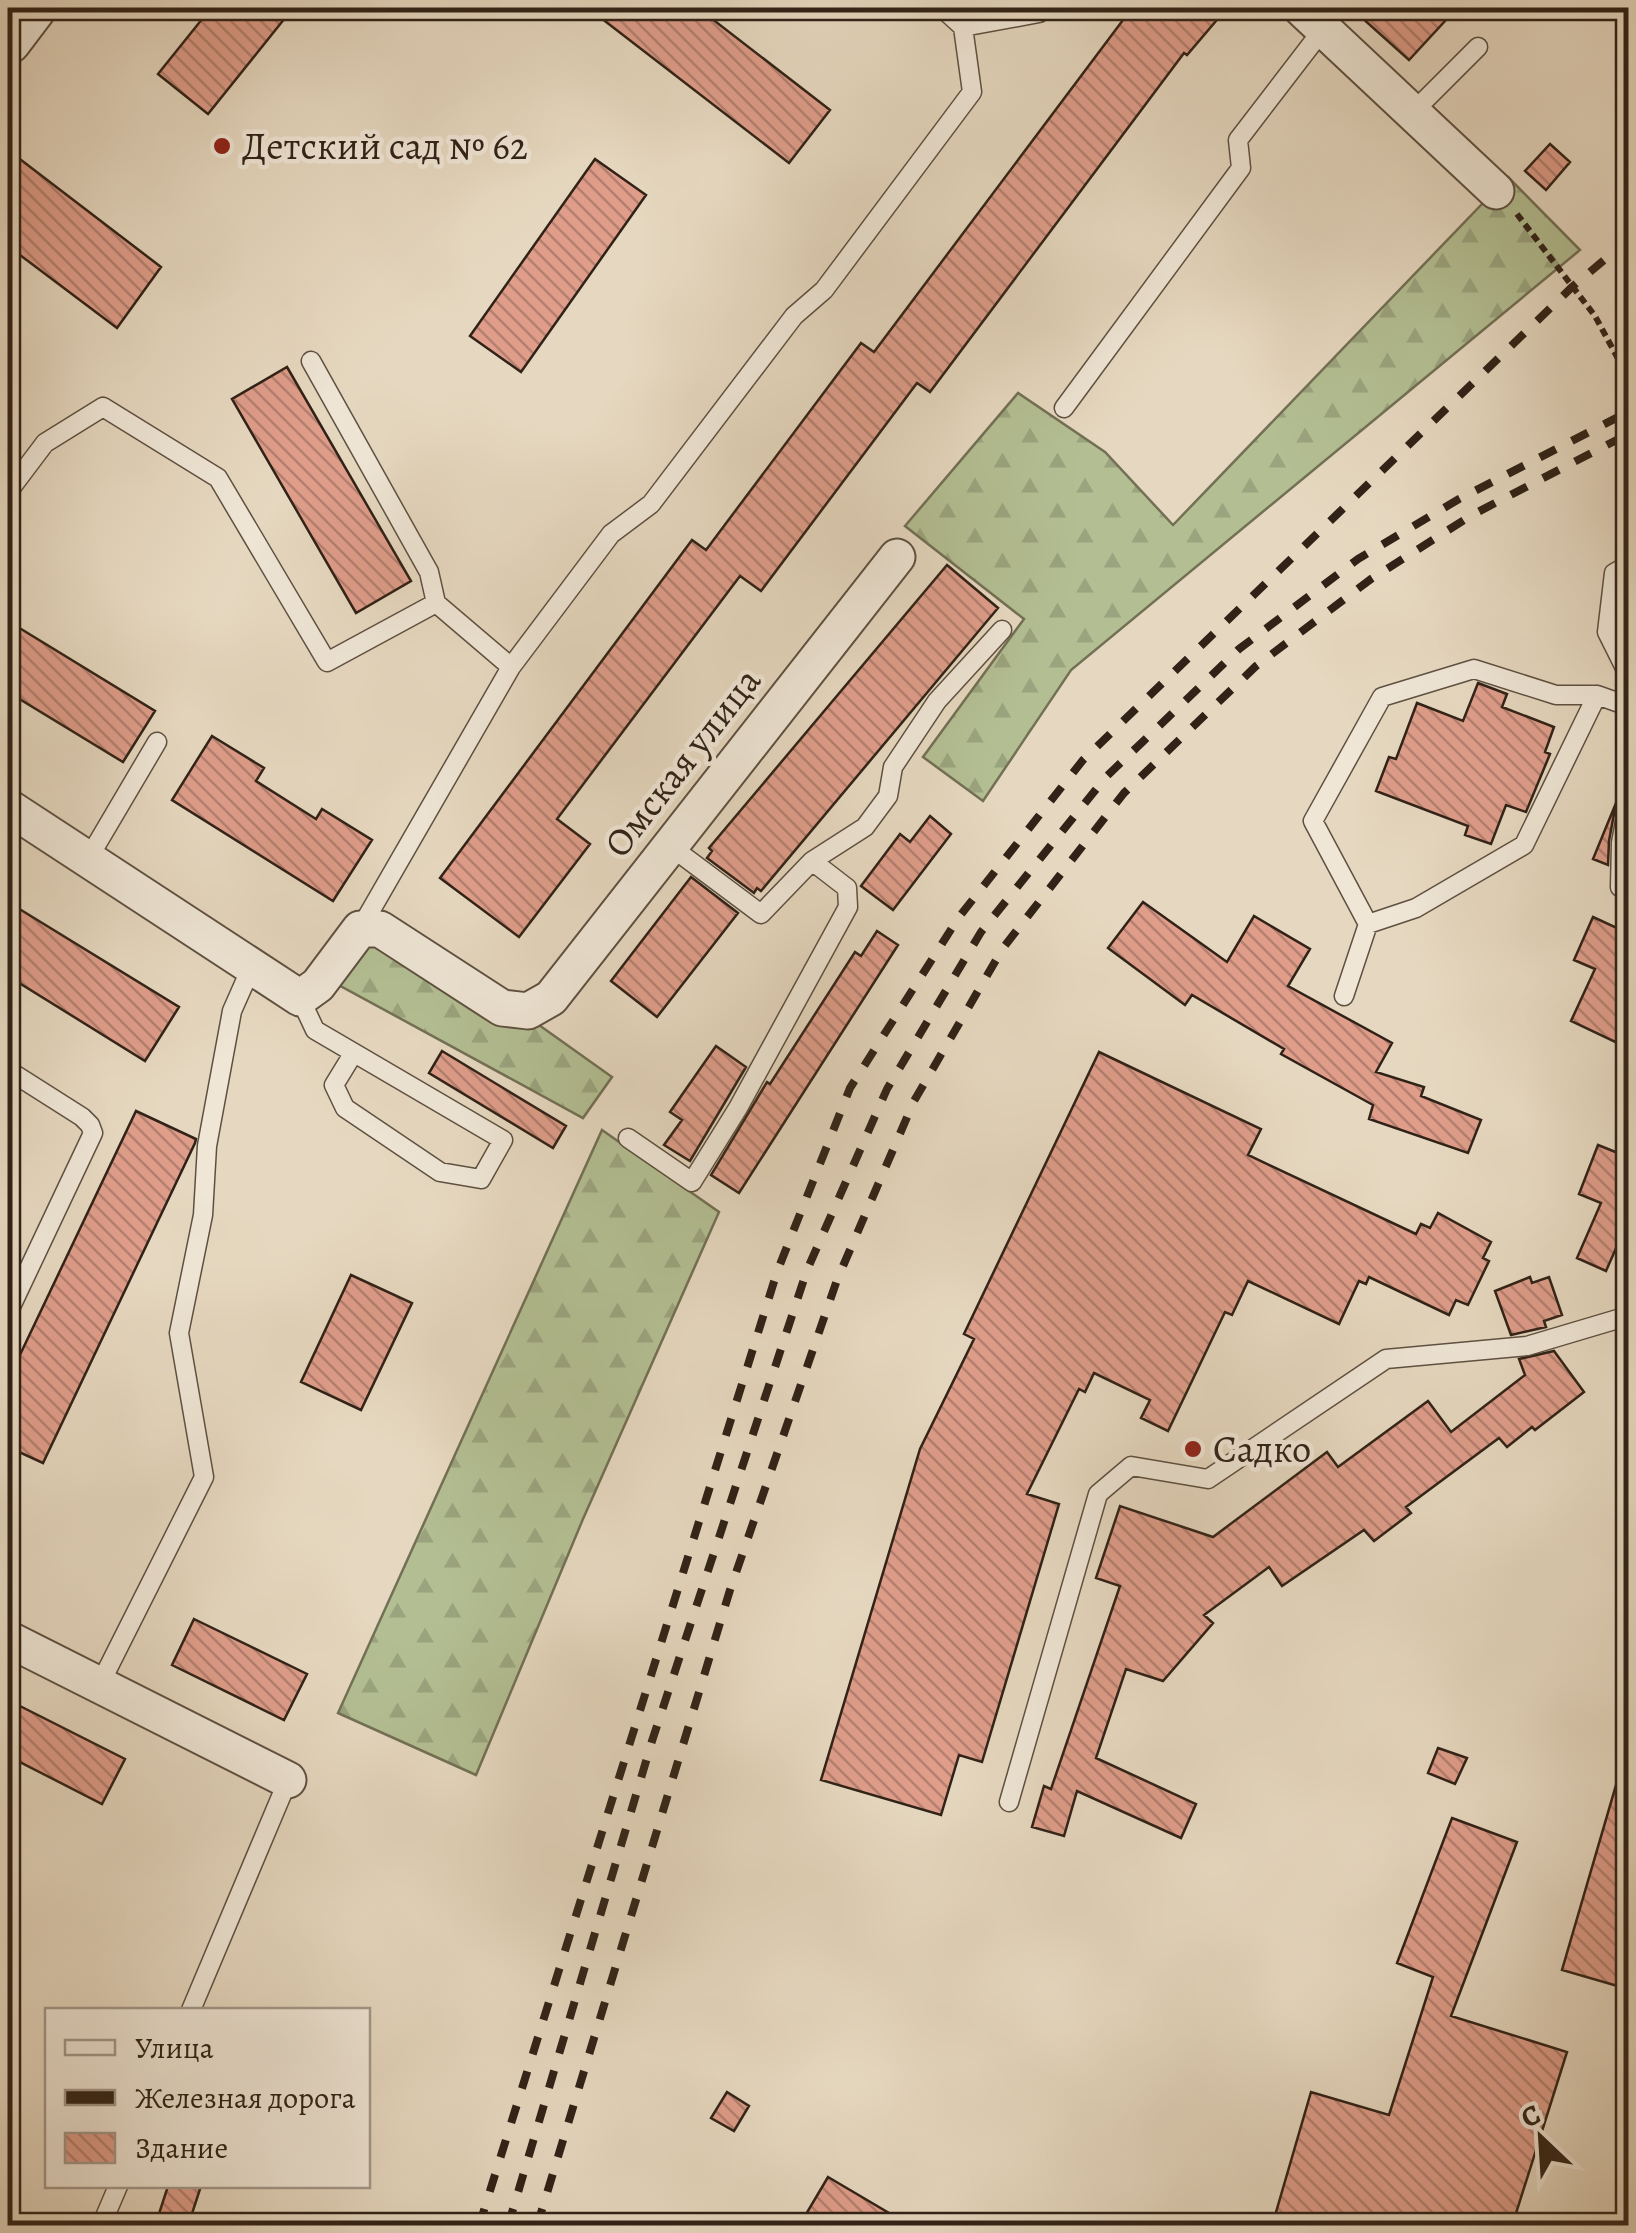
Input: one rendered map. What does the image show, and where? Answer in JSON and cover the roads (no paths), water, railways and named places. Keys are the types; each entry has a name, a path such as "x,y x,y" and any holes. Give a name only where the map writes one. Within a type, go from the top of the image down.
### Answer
{"street":[{"path":"8,41 32,8"},
{"path":"1312,18 1496,190"},
{"name":"Омская улица","path":"360,930 380,929 502,1008 528,1011 550,998 897,558"},
{"path":"8,807 300,998 318,986 360,930"},
{"path":"8,1639 288,1780"}],"lane":[{"path":"360,930 511,667 611,534 652,504 794,316 824,290 972,92 963,27 942,8"},
{"path":"963,27 1039,13 1044,8"},
{"path":"1064,408 1241,168 1238,140 1312,18"},
{"path":"1413,112 1478,46"},
{"path":"311,361 429,572 436,603 511,667"},
{"path":"8,492 45,444 103,407 218,478 327,662 436,603"},
{"path":"1628,565 1614,572 1607,632 1628,674"},
{"path":"670,846 761,914 812,862 865,827 888,796 893,766 937,701 1002,630"},
{"path":"1344,996 1368,924 1313,822 1382,697 1474,668 1556,695 1598,695 1628,706"},
{"path":"1368,924 1416,908 1524,845 1598,695"},
{"path":"88,859 157,742"},
{"path":"1628,805 1621,843 1620,887 1628,893"},
{"path":"628,1138 692,1182 738,1108 848,907 847,888 812,862"},
{"path":"100,1684 204,1478 179,1333 203,1215 207,1146 232,1011 252,968"},
{"path":"300,998 315,1030 503,1140 480,1179 440,1172 345,1108 334,1085 353,1054"},
{"path":"8,1070 82,1117 93,1133 8,1313"},
{"path":"1009,1802 1098,1494 1131,1466 1208,1480 1386,1360 1526,1346 1628,1316"},
{"path":"193,2008 288,1780"},
{"path":"101,2226 117,2188"}],"railway":[{"path":"479,2226 777,1272 850,1088 959,917 1083,760 1572,287 1628,240"},
{"path":"508,2226 652,1741 807,1270 887,1089 981,932 1106,777 1239,649 1358,559 1459,499 1628,412"},
{"path":"537,2226 730,1590 837,1280 914,1101 1003,948 1124,793 1256,666 1371,579 1472,515 1628,434"}],"place":[{"name":"Детский сад № 62","path":"222,146"},
{"name":"Садко","path":"1193,1449"}]}
